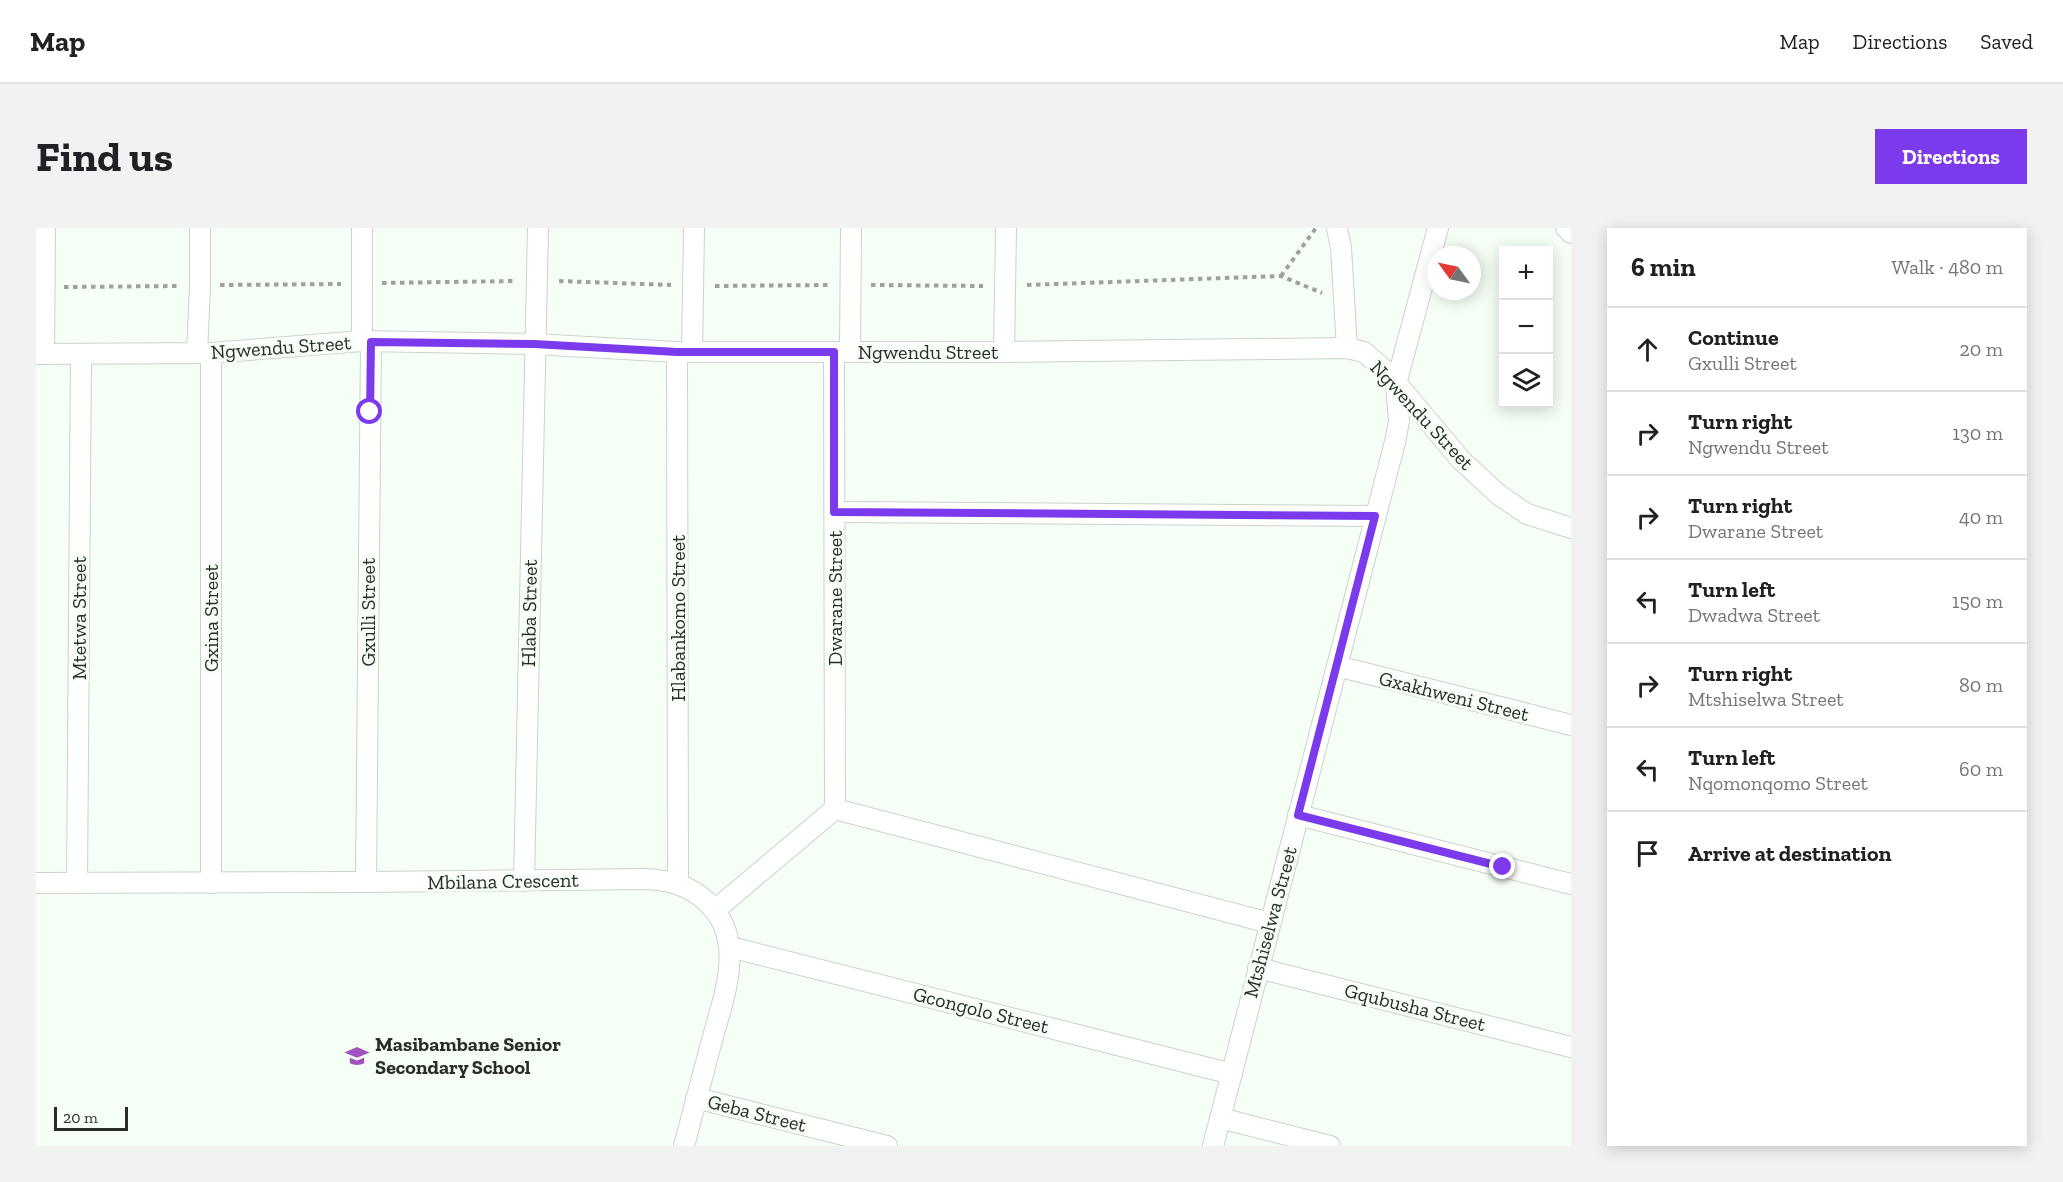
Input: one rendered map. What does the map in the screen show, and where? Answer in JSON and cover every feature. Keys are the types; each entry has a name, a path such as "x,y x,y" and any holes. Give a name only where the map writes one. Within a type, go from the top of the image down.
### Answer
{"street":[{"path":"40,354 45,228"},
{"name":"Gxina Street","path":"200,228 204,353 211,883"},
{"name":"Gxulli Street","path":"362,228 366,341 366,882"},
{"name":"Hlaba Street","path":"524,881 538,228"},
{"name":"Hlabankomo Street","path":"678,884 685,352 694,228"},
{"name":"Dwarane Street","path":"835,809 834,512 851,228"},
{"path":"1004,352 1006,228"},
{"path":"1337,228 1341,248 1347,348"},
{"name":"Mtshiselwa Street","path":"1213,1146 1395,442 1399,421 1396,384 1438,228"},
{"path":"1566,228 1571,234"},
{"name":"Ngwendu Street","path":"40,354 204,353 366,341 534,344 685,352 1004,352 1347,348 1364,352 1388,373 1461,460 1499,495 1527,514 1571,528"},
{"name":"Mtetwa Street","path":"77,883 81,354"},
{"path":"834,512 1375,516"},
{"name":"Gxakhweni Street","path":"1337,666 1571,725"},
{"path":"715,910 835,809 1270,923"},
{"path":"1298,815 1571,884"},
{"name":"Mbilana Crescent","path":"36,883 661,879 678,884 690,889 715,910 727,933 730,947 727,986 684,1146"},
{"name":"Gcongolo Street","path":"730,947 1232,1074"},
{"name":"Gqubusha Street","path":"1258,968 1571,1047"},
{"name":"Geba Street","path":"696,1098 887,1146"},
{"path":"1220,1118 1330,1146"}],"path":[{"path":"1281,276 1316,228"}],"place":[{"name":"Masibambane Senior Secondary School","path":"357,1056"}],"route":[{"path":"370,412 371,342 534,344 677,352 834,352 834,512 1375,516 1298,815 1503,867"}]}
